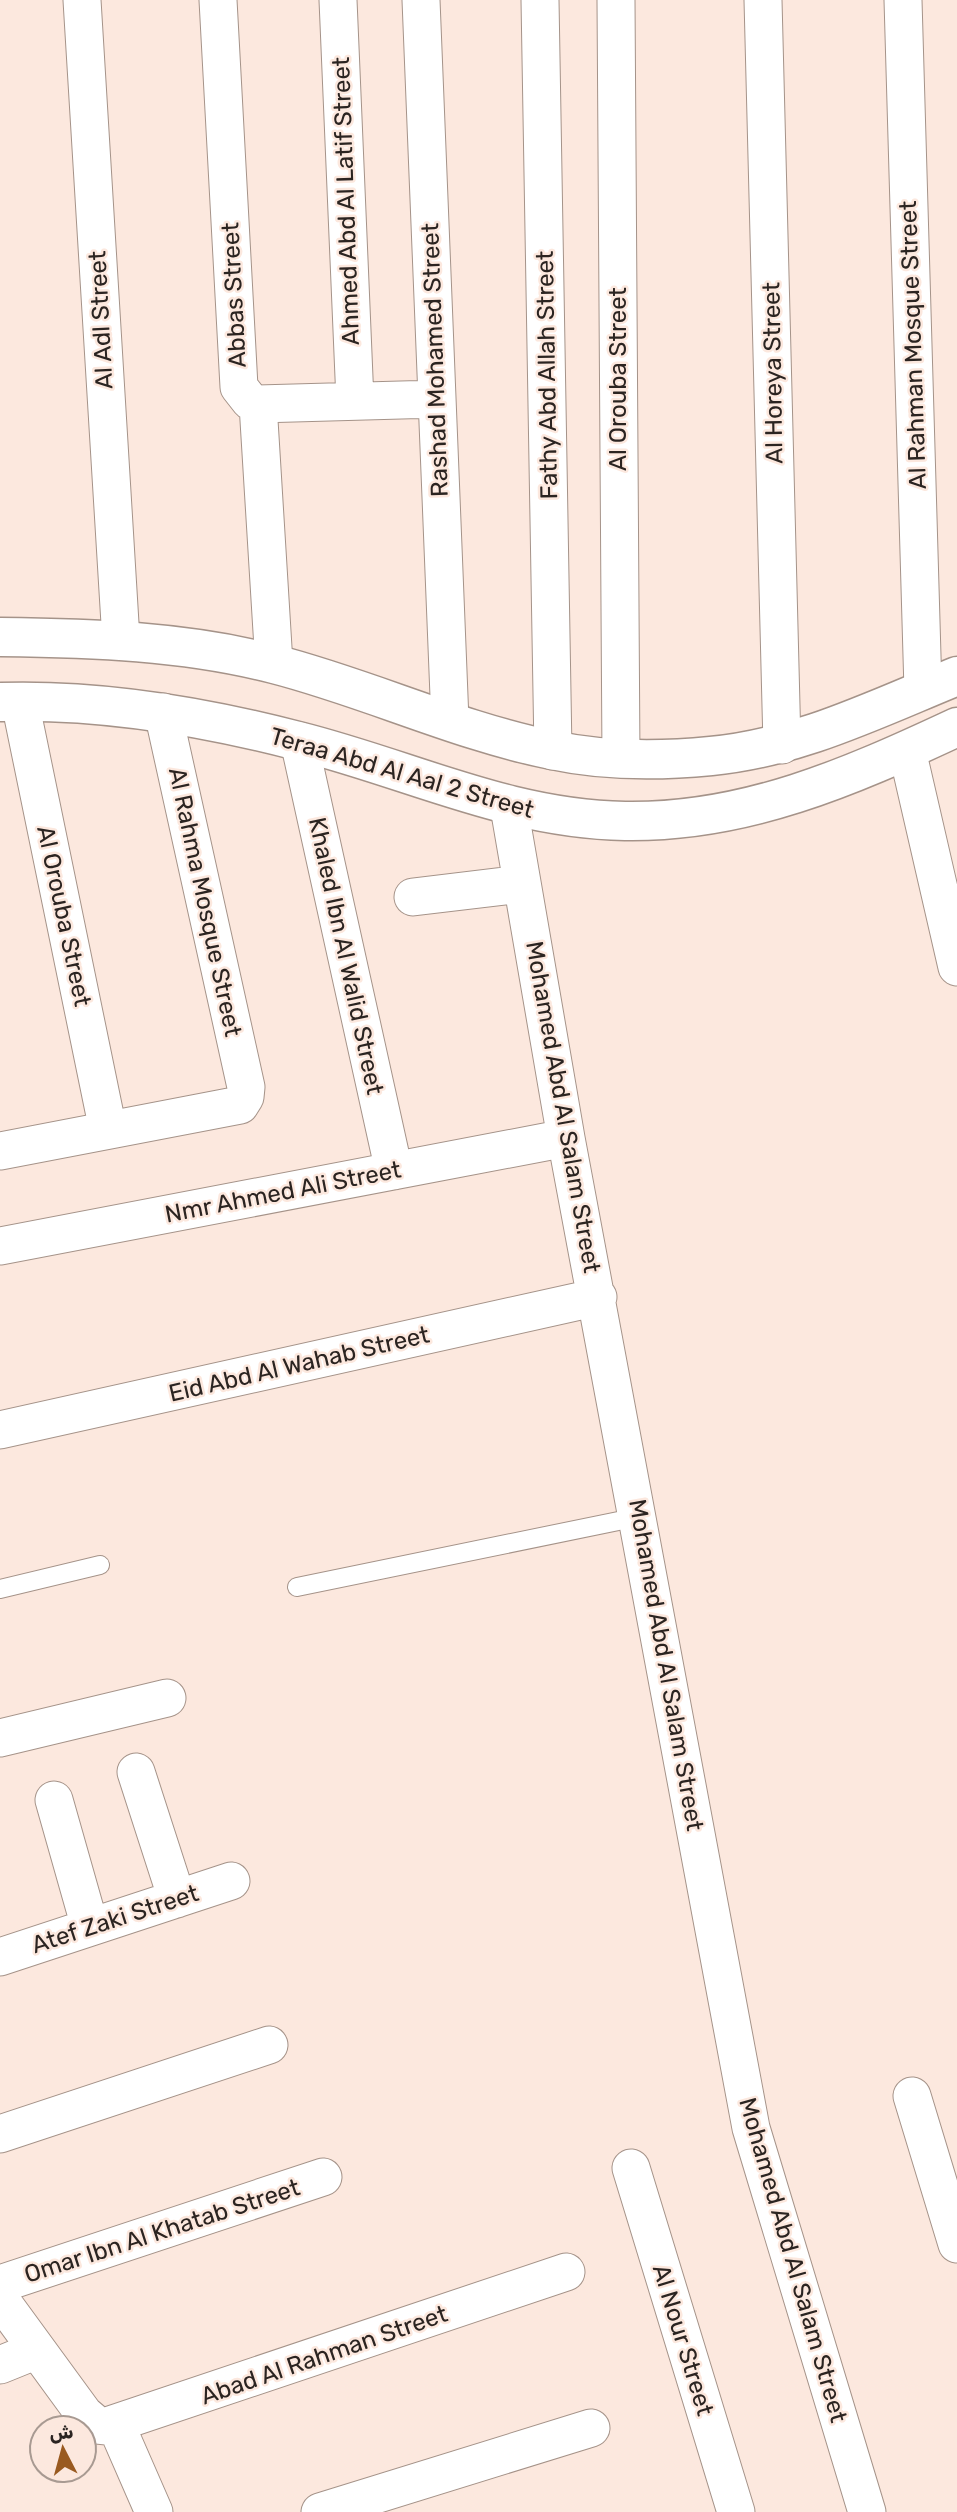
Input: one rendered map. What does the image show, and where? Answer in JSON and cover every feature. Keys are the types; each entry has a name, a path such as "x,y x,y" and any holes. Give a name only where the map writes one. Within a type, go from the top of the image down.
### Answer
{"street":[{"name":"Al Adl Street","path":"82,0 121,640"},
{"name":"Abbas Street","path":"218,0 239,387 250,401 258,404"},
{"name":"Ahmed Abd Al Latif Street","path":"338,0 355,401"},
{"name":"Rashad Mohamed Street","path":"421,0 450,721"},
{"name":"Fathy Abd Allah Street","path":"540,0 553,751"},
{"name":"Al Orouba Street","path":"616,0 621,758"},
{"name":"Al Horeya Street","path":"763,0 782,745"},
{"name":"Al Rahman Mosque Street","path":"903,0 940,683"},
{"path":"274,664 258,404 437,399"},
{"path":"0,637 121,640 274,664 553,751 621,758 712,756 782,745 940,683"},
{"name":"Al Orouba Street","path":"10,702 108,1130"},
{"name":"Teraa Abd Al Aal 2 Street","path":"10,702 163,712 299,741 509,807 567,817 625,821 684,818 742,810 799,795 854,775 957,727"},
{"name":"Al Rahma Mosque Street","path":"108,1130 240,1105 246,1092 163,712"},
{"name":"Khaled Ibn Al Walid Street","path":"299,741 394,1171"},
{"path":"908,750 957,967"},
{"name":"Mohamed Abd Al Salam Street","path":"509,807 566,1138 598,1297 751,2128 867,2512"},
{"path":"414,897 522,884"},
{"path":"0,1150 108,1130"},
{"name":"Nmr Ahmed Ali Street","path":"0,1246 566,1138"},
{"name":"Eid Abd Al Wahab Street","path":"0,1430 598,1297"},
{"path":"0,1738 167,1698"},
{"path":"136,1772 177,1899"},
{"path":"54,1800 90,1927"},
{"name":"Atef Zaki Street","path":"0,1957 231,1881"},
{"path":"0,2134 270,2045"},
{"path":"912,2096 957,2244"},
{"name":"Al Nour Street","path":"631,2168 736,2512"},
{"name":"Omar Ibn Al Khatab Street","path":"0,2284 323,2177"},
{"name":"Abad Al Rahman Street","path":"100,2420 566,2272"},
{"path":"0,2299 37,2350 100,2420 154,2512"},
{"path":"0,2365 37,2350"},
{"path":"320,2512 590,2428"}],"lane":[{"path":"297,1587 638,1517"},
{"path":"0,1589 100,1565"}]}
